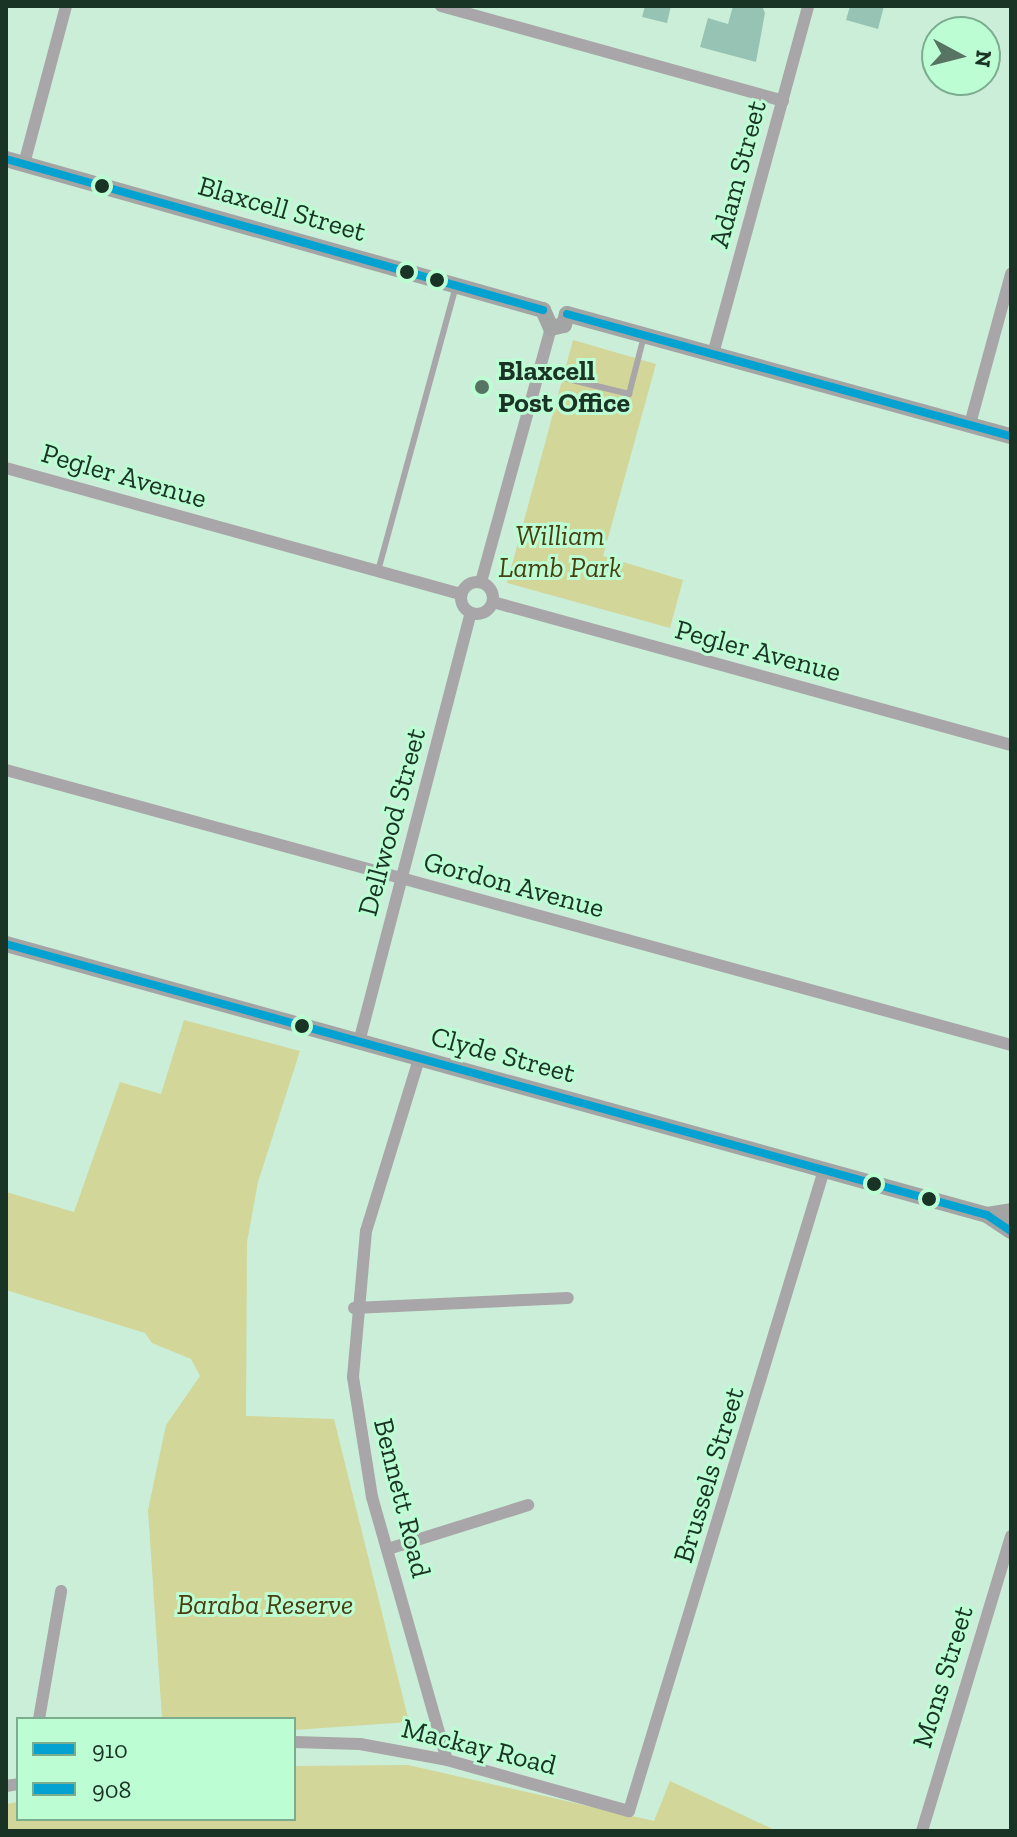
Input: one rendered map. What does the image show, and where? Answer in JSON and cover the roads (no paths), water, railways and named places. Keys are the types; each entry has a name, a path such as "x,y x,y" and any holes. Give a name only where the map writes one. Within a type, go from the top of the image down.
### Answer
{"street":[{"path":"24,164 66,6"},
{"path":"441,6 783,101"},
{"name":"Adam Street","path":"713,354 808,6"},
{"name":"Blaxcell Street","path":"6,159 543,310"},
{"path":"970,424 1011,274"},
{"path":"551,328 542,319 543,310 557,303 567,314 1011,436"},
{"path":"551,328 564,325 567,314"},
{"path":"481,582 493,602 483,614 471,613 461,594 481,582 551,328"},
{"name":"Pegler Avenue","path":"6,468 461,594"},
{"name":"Pegler Avenue","path":"493,602 1011,745"},
{"name":"Dellwood Street","path":"359,1042 471,613"},
{"name":"Gordon Avenue","path":"6,770 1011,1045"},
{"name":"Clyde Street","path":"6,944 987,1215 1011,1231"},
{"name":"Bennett Road","path":"419,1059 366,1231 354,1308 356,1419 388,1549 447,1760"},
{"name":"Brussels Street","path":"636,1792 824,1170"},
{"name":"Clyde Street","path":"987,1215 1011,1211"},
{"path":"354,1308 568,1298"},
{"path":"388,1549 528,1505"},
{"name":"Mons Street","path":"922,1831 1011,1536"},
{"path":"39,1717 61,1591"},
{"name":"Mackay Road","path":"296,1742 360,1744 447,1760 629,1811 636,1792"}],"lane":[{"path":"378,571 456,285"},
{"path":"539,372 629,394 644,336"}],"place":[{"name":"Blaxcell Post Office","path":"482,387"}],"park label":[{"name":"William Lamb Park","path":"560,552"},
{"name":"Baraba Reserve","path":"265,1605"}]}
